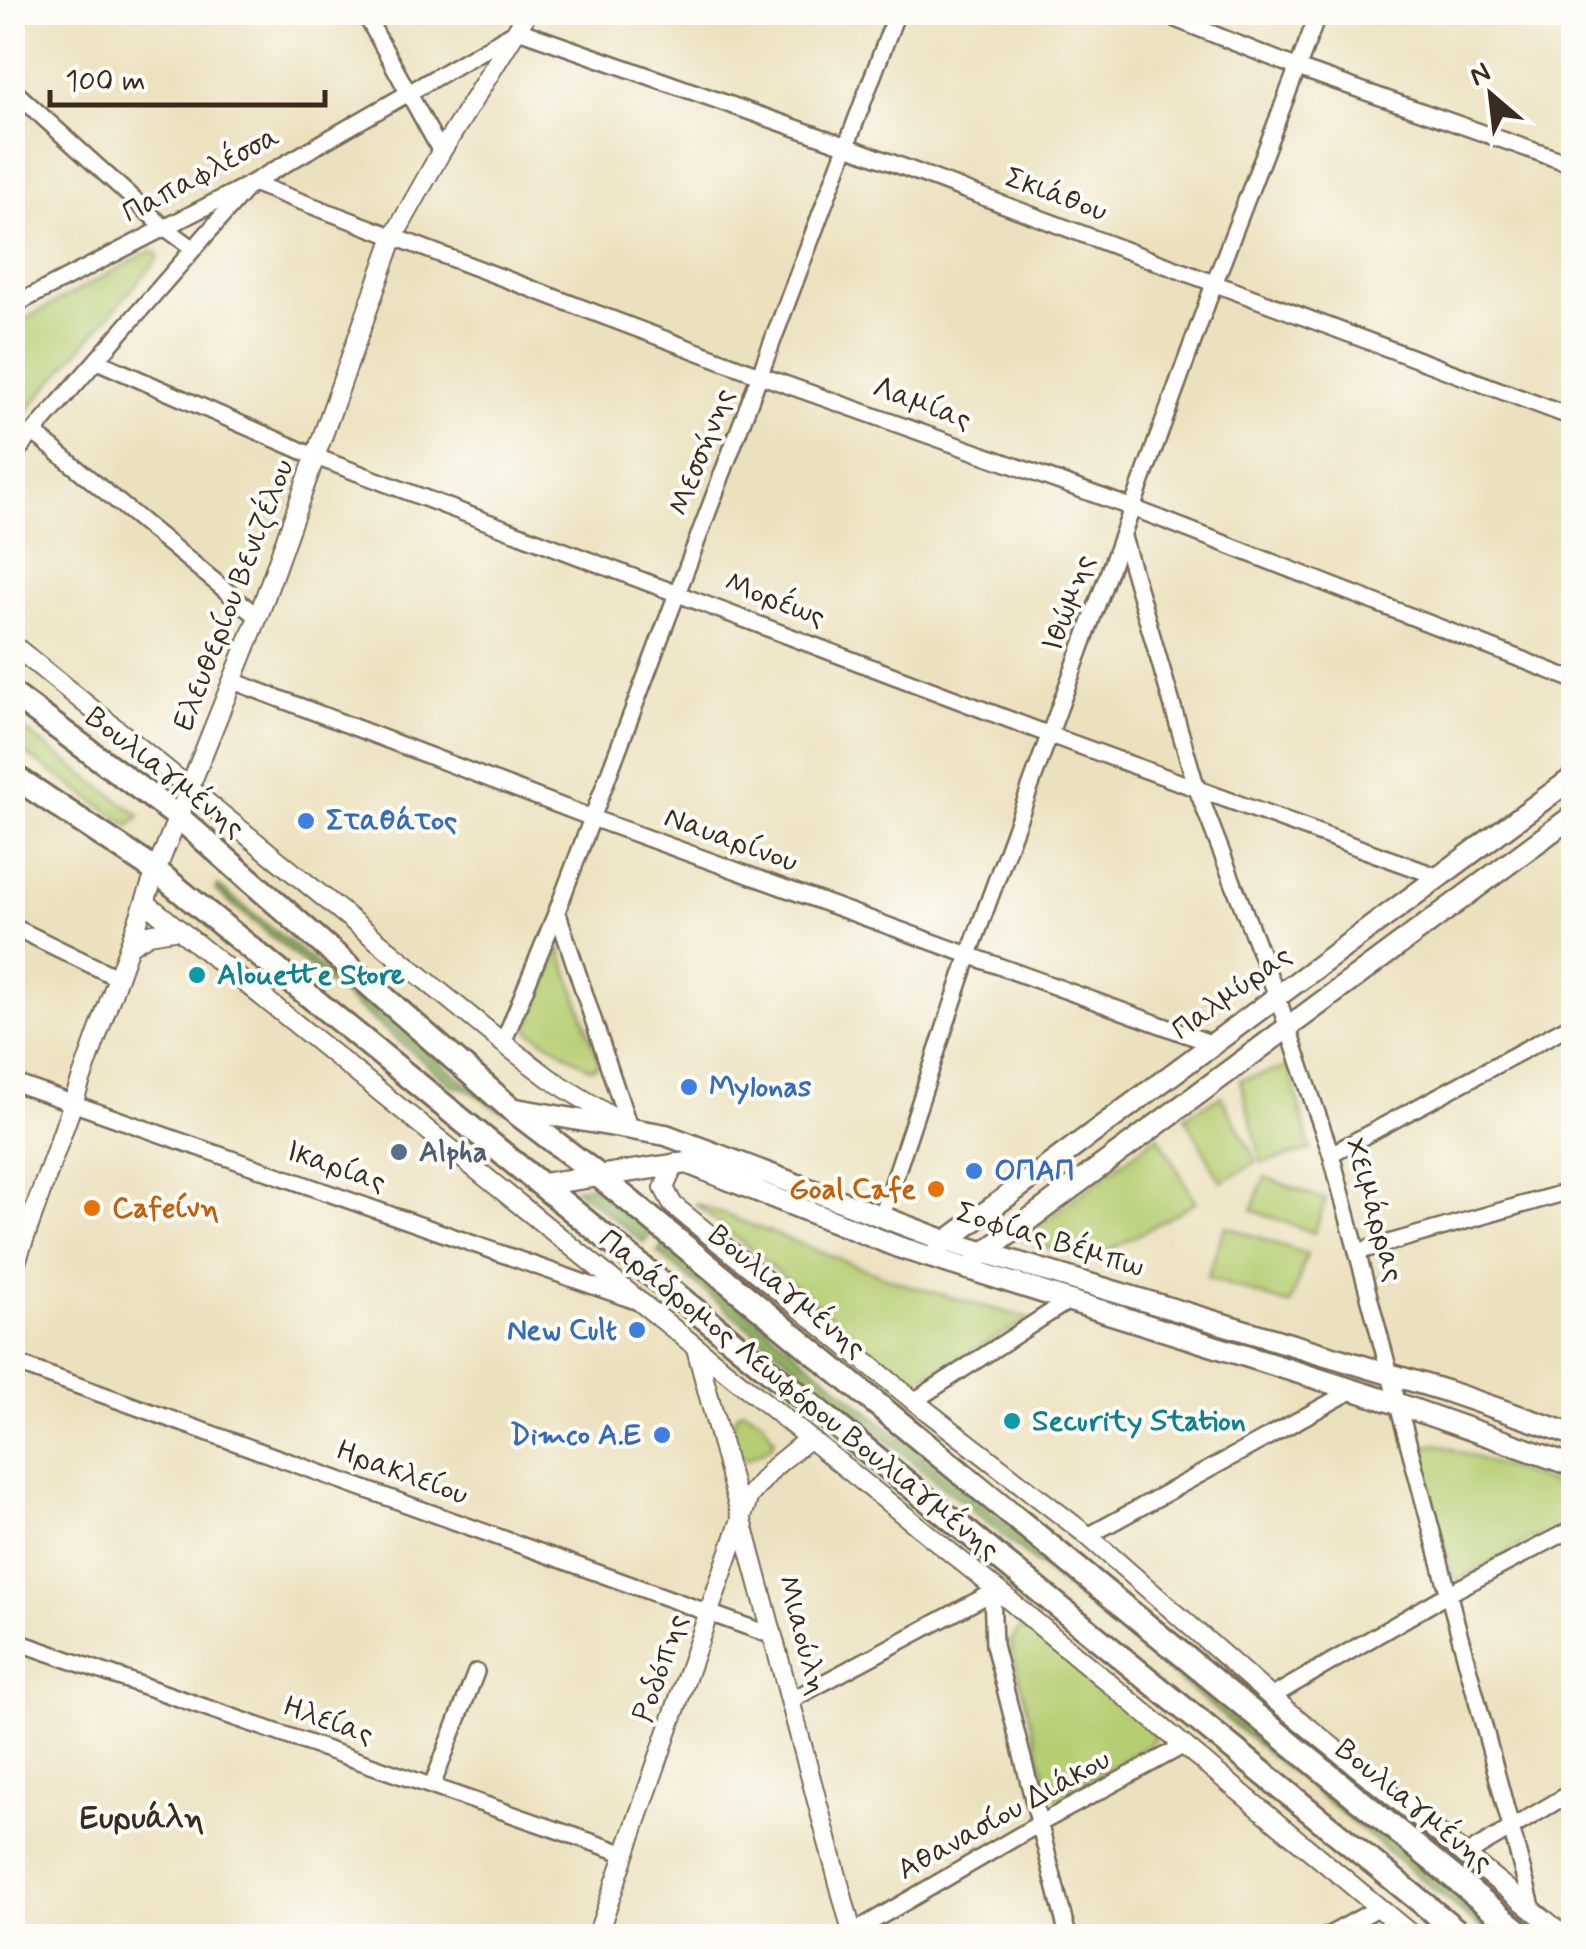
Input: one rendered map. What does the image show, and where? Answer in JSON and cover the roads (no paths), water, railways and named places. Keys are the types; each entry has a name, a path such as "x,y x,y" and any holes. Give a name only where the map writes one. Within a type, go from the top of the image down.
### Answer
{"main road":[{"name":"Βουλιαγμένης","path":"12,694 177,816 510,1108 1525,1936"},
{"path":"12,774 156,871 1463,1936"},
{"name":"Παλμύρας","path":"926,1256 1574,777"},
{"name":"Παλμύρας","path":"964,1269 1574,815"},
{"name":"Σοφίας Βέμπω","path":"510,1108 666,1135 946,1241 1574,1435"},
{"name":"Σοφίας Βέμπω","path":"543,1184 675,1162 698,1166 926,1256 1398,1404 1574,1466"}],"street":[{"path":"364,12 441,152"},
{"name":"Ελευθερίου Βενιζέλου","path":"12,1273 156,871 258,618 394,236 528,12"},
{"name":"Μεσσήνης","path":"503,1043 762,376 897,12"},
{"path":"1158,12 1298,68 1574,165"},
{"name":"Ιθώμης","path":"882,1216 1050,734 1214,284 1319,12"},
{"name":"Παπαφλέσσα","path":"12,306 252,182 518,30"},
{"name":"Σκιάθου","path":"518,30 847,146 1574,418"},
{"path":"12,89 164,227 193,248"},
{"path":"12,458 252,182"},
{"name":"Λαμίας","path":"252,182 762,376 1134,508 1574,680"},
{"name":"Μορέως","path":"97,361 316,457 1439,877"},
{"path":"34,433 258,618"},
{"name":"Χειμάρρας","path":"1123,538 1197,788 1277,996 1331,1154 1533,1910"},
{"path":"12,644 503,1043 549,1078 629,1127"},
{"name":"Ναυαρίνου","path":"233,681 592,818 1213,1044"},
{"name":"Παράδρομος Λεωφόρου Βουλιαγμένης","path":"145,902 995,1591 1413,1936"},
{"path":"557,911 629,1127"},
{"path":"12,926 118,978"},
{"path":"129,946 149,934 180,930"},
{"path":"1331,1154 1574,1023"},
{"name":"Ικαρίας","path":"12,1082 641,1303"},
{"path":"675,1162 664,1188 672,1206 1088,1536 1271,1697 1565,1936"},
{"path":"1357,1252 1574,1190"},
{"path":"914,1401 1068,1301"},
{"name":"Μιαούλη","path":"696,1348 852,1935"},
{"name":"Ηρακλείου","path":"12,1362 773,1636"},
{"path":"712,1410 730,1391 746,1388"},
{"path":"1088,1536 1352,1390"},
{"name":"Ροδόπης","path":"598,1936 742,1518 758,1483 808,1439"},
{"path":"1271,1697 1448,1594 1574,1528"},
{"path":"791,1700 995,1591 994,1645 1068,1936"},
{"name":"Ηλείας","path":"12,1640 626,1854"},
{"path":"432,1786 476,1672"},
{"name":"Αθανασίου Διάκου","path":"852,1935 1038,1825 1183,1746"},
{"path":"1464,1856 1574,1792"},
{"path":"1326,1936 1378,1908"}],"place":[{"name":"Σταθάτος","path":"306,821"},
{"name":"Alouette Store","path":"197,975"},
{"name":"Mylonas","path":"689,1087"},
{"name":"Alpha","path":"399,1152"},
{"name":"ΟΠΑΠ","path":"974,1171"},
{"name":"Goal Cafe","path":"936,1189"},
{"name":"Cafeίνη","path":"92,1208"},
{"name":"New Cult","path":"637,1330"},
{"name":"Security Station","path":"1012,1421"},
{"name":"Dimco Α.Ε","path":"662,1435"}],"district":[{"name":"Ευρυάλη","path":"142,1819"}]}
